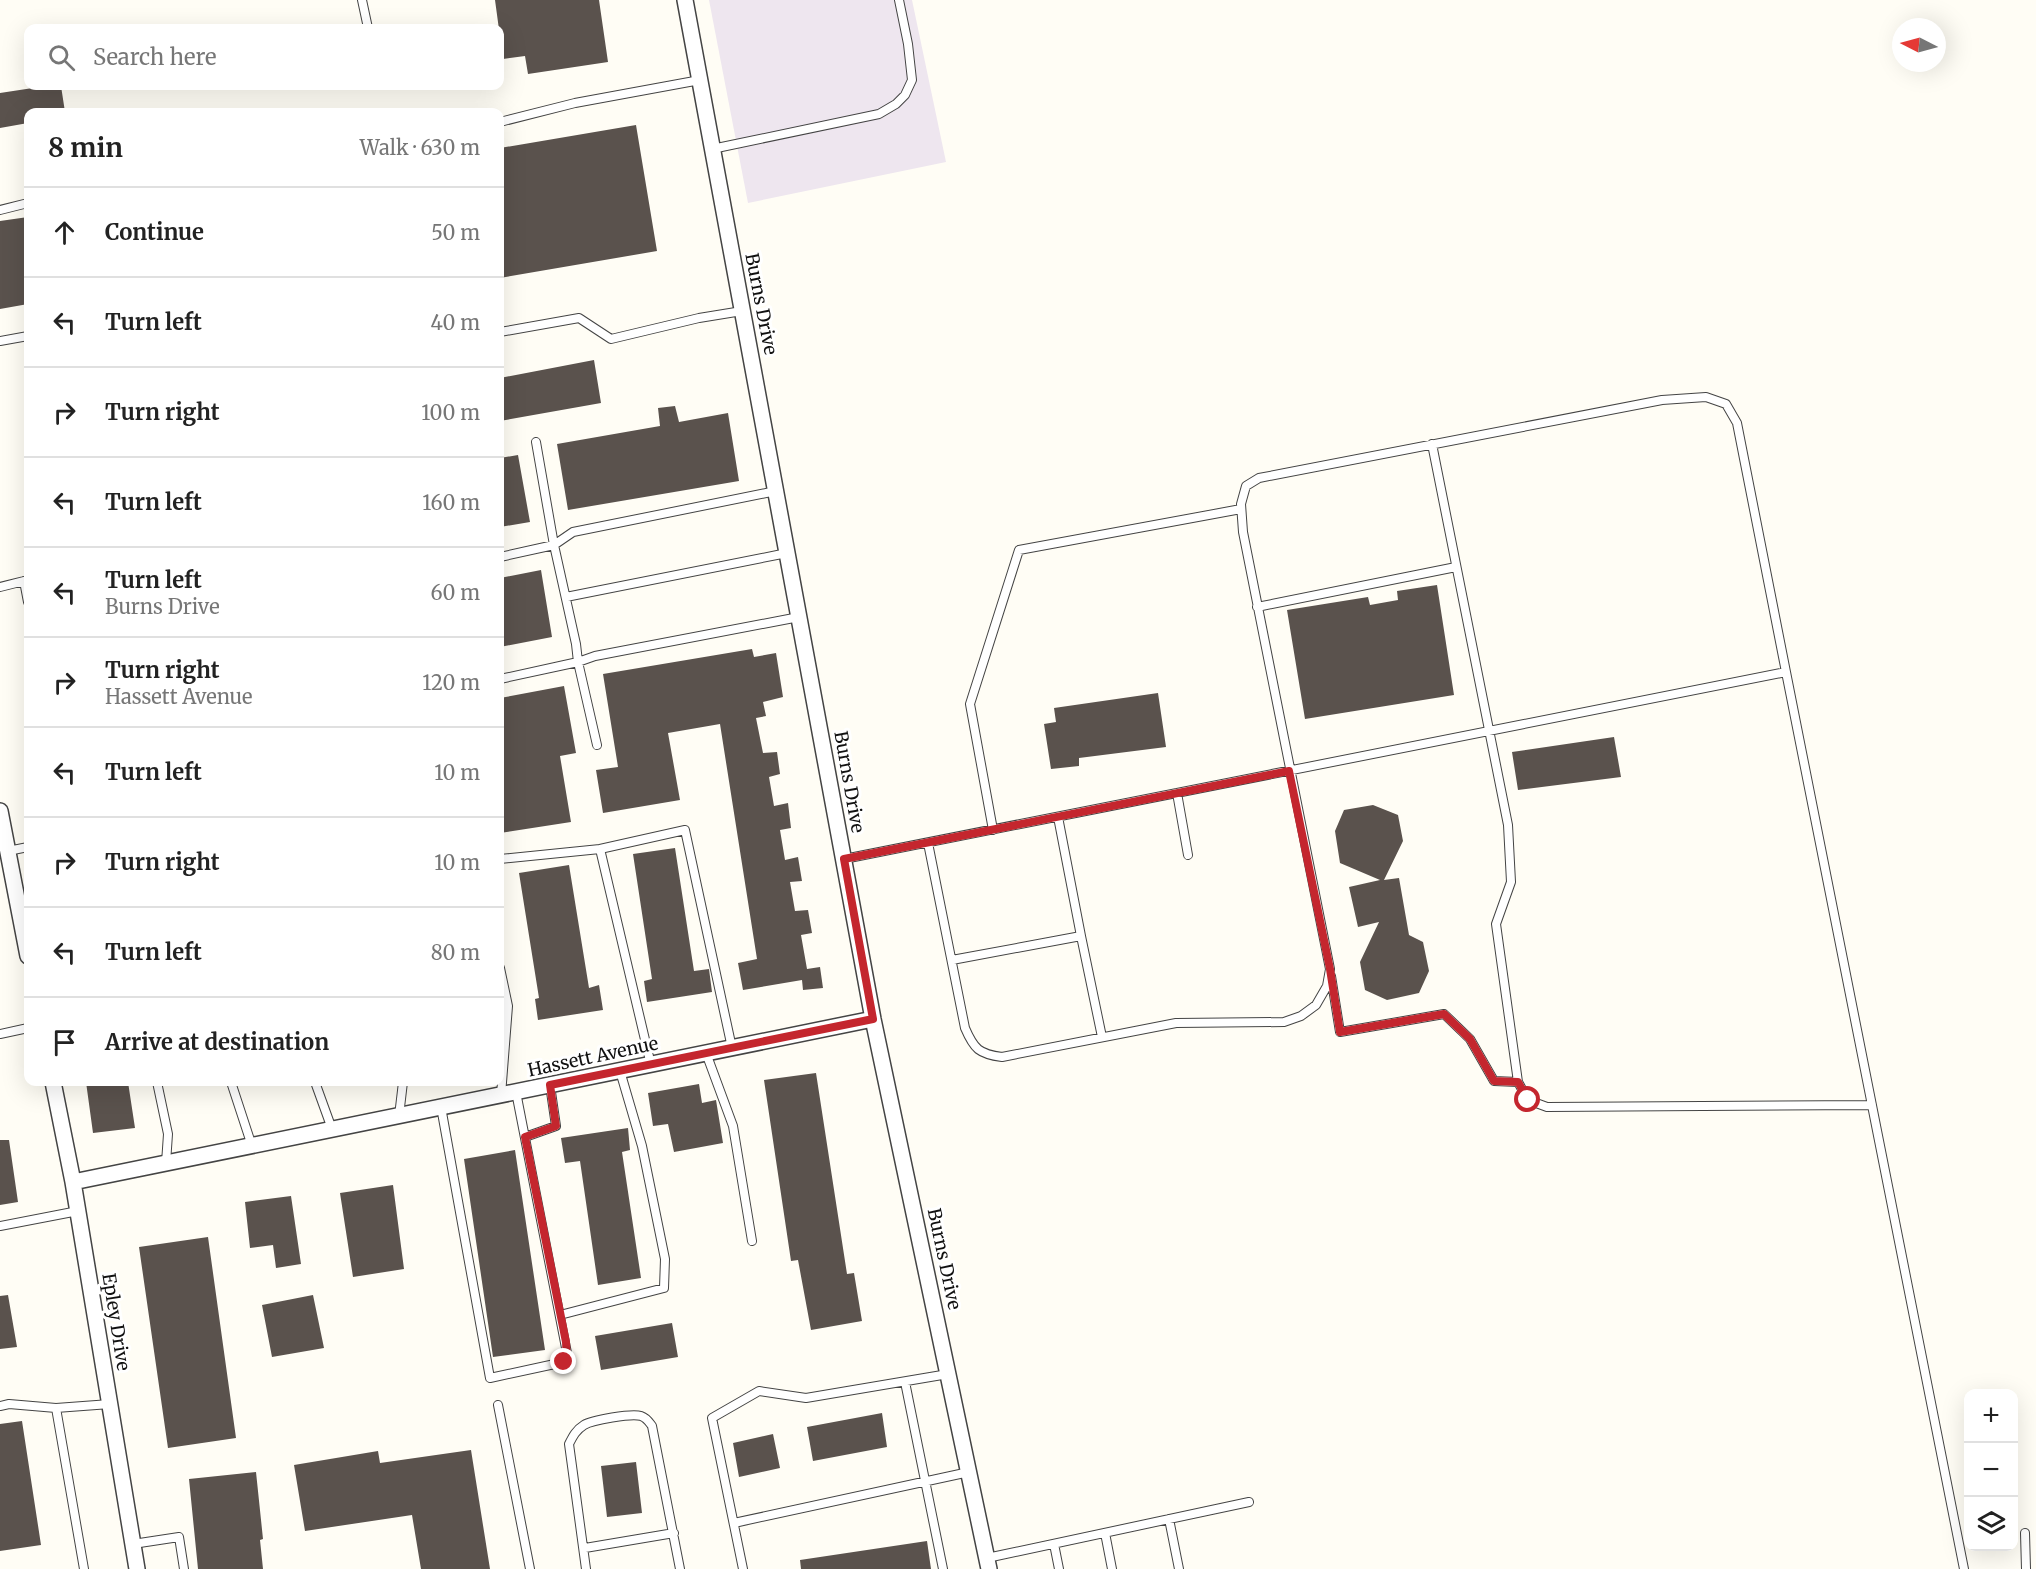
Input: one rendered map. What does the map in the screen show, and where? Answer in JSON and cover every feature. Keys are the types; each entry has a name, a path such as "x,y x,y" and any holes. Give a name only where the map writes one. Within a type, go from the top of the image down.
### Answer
{"street":[{"name":"Burns Drive","path":"685,0 873,1019 988,1564"},
{"path":"0,811 2,833 8,851 24,935"},
{"name":"Hassett Avenue","path":"73,1182 873,1019"},
{"name":"Epley Drive","path":"54,1086 78,1211 137,1569"}],"lane":[{"path":"362,0 367,24"},
{"path":"712,148 879,114 896,104 905,95 912,80 899,0"},
{"path":"504,121 575,103 700,80"},
{"path":"0,210 24,205"},
{"path":"504,331 579,318 611,339 742,310"},
{"path":"0,341 24,337"},
{"path":"1518,1082 1494,1081 1470,1039 1444,1014 1340,1032 1330,969 1257,607 1243,532 1241,504 1246,486 1259,478 1662,400 1706,397 1726,404 1737,423 1964,1569"},
{"path":"536,442 554,545 597,745"},
{"path":"1432,444 1508,825 1511,882 1496,924 1518,1082 1528,1100 1547,1107 1872,1105"},
{"path":"504,556 554,545 573,532 776,491"},
{"path":"993,830 969,704 1018,550 1241,509"},
{"path":"566,597 787,553"},
{"path":"1257,607 1456,567"},
{"path":"0,587 24,581"},
{"path":"504,678 578,662 595,656 799,617"},
{"path":"844,859 1786,672"},
{"path":"1177,793 1188,855"},
{"path":"1058,817 1102,1037"},
{"path":"504,859 600,849 685,830 732,1048"},
{"path":"928,843 965,1028 972,1045 986,1055 1002,1057 1176,1023 1284,1022 1301,1016 1316,1005 1327,986 1330,969"},
{"path":"8,851 24,848"},
{"path":"600,849 651,1065"},
{"path":"952,960 1081,936"},
{"path":"441,1107 490,1378 564,1362 567,1360 567,1353 528,1149 509,1094 508,1006 504,987"},
{"path":"0,1034 24,1029"},
{"path":"706,1053 733,1126 752,1241"},
{"path":"560,1315 664,1288 664,1259 642,1146 620,1071"},
{"path":"525,1137 556,1126 550,1085"},
{"path":"158,1086 168,1134 166,1163"},
{"path":"232,1086 252,1146"},
{"path":"316,1086 332,1130"},
{"path":"399,1116 403,1086"},
{"path":"0,1226 78,1211"},
{"path":"743,1569 712,1418 759,1391 806,1398 948,1374"},
{"path":"905,1382 943,1569"},
{"path":"0,1406 9,1404 56,1408 110,1404"},
{"path":"498,1405 530,1569"},
{"path":"56,1408 84,1569"},
{"path":"586,1569 585,1548 569,1444 576,1431 586,1424 614,1417 640,1415 652,1426 680,1569"},
{"path":"734,1523 969,1472"},
{"path":"988,1564 1054,1544 1248,1502"},
{"path":"1169,1519 1179,1569"},
{"path":"585,1548 674,1533"},
{"path":"1105,1533 1112,1569"},
{"path":"2025,1533 2026,1569"},
{"path":"133,1544 179,1537 184,1569"},
{"path":"1054,1544 1059,1569"},
{"path":"129,1569 137,1569"}],"shaded area":[{"path":"709,0 912,0 946,162 748,203"}],"building":[{"path":"495,0 599,0 608,62 528,74 525,56 504,59 504,24 498,24"},
{"path":"24,89 62,90 64,108 24,108 24,124 0,128 0,93"},
{"path":"636,125 657,251 504,277 504,147"},
{"path":"24,218 24,305 0,309 0,221"},
{"path":"594,360 601,403 504,420 504,377"},
{"path":"675,406 679,422 728,413 739,481 568,510 557,444 660,426 658,408"},
{"path":"518,455 530,522 504,526 504,457"},
{"path":"541,570 552,637 504,646 504,577"},
{"path":"1437,585 1454,695 1305,719 1287,610 1368,597 1370,605 1398,600 1397,591"},
{"path":"752,649 754,657 776,653 783,697 763,702 766,716 756,718 763,753 777,752 780,774 769,777 774,806 788,803 791,828 780,830 785,860 798,857 802,881 790,882 795,911 808,910 812,933 801,935 807,969 820,967 823,988 803,990 802,980 743,990 738,963 757,959 720,724 668,733 680,800 603,813 596,770 618,767 603,674"},
{"path":"564,686 576,753 560,756 571,822 504,832 504,697"},
{"path":"1158,693 1166,747 1079,758 1079,766 1051,769 1044,724 1056,722 1054,708"},
{"path":"1614,737 1621,777 1518,790 1512,752"},
{"path":"1373,805 1398,815 1403,841 1384,880 1399,878 1409,935 1423,942 1429,971 1419,993 1387,1000 1365,990 1360,962 1379,922 1358,927 1349,887 1380,880 1340,863 1335,831 1344,810"},
{"path":"675,848 694,971 709,969 712,992 647,1002 644,981 652,979 633,854"},
{"path":"569,865 589,988 599,985 603,1010 538,1020 535,999 539,998 519,873"},
{"path":"816,1073 847,1274 854,1273 862,1321 811,1330 798,1260 791,1261 764,1080"},
{"path":"699,1084 702,1103 716,1100 723,1143 674,1152 668,1124 653,1126 648,1093"},
{"path":"87,1086 129,1086 135,1128 93,1133"},
{"path":"628,1128 630,1150 622,1152 641,1278 598,1285 580,1161 565,1163 561,1138"},
{"path":"0,1140 9,1140 18,1202 0,1205"},
{"path":"515,1150 545,1350 493,1357 464,1159"},
{"path":"393,1185 404,1269 353,1277 340,1193"},
{"path":"291,1196 301,1264 276,1268 273,1245 250,1248 245,1202"},
{"path":"208,1237 236,1438 168,1448 139,1247"},
{"path":"8,1295 17,1347 0,1349 0,1296"},
{"path":"313,1295 324,1348 272,1357 262,1305"},
{"path":"672,1323 678,1357 601,1370 595,1336"},
{"path":"882,1413 887,1447 813,1461 807,1427"},
{"path":"22,1421 41,1545 0,1551 0,1424"},
{"path":"773,1434 780,1468 739,1477 733,1443"},
{"path":"471,1450 490,1569 421,1569 412,1515 305,1531 294,1465 378,1451 380,1463"},
{"path":"636,1462 642,1513 607,1517 601,1466"},
{"path":"256,1472 263,1539 260,1540 263,1569 198,1569 189,1479"},
{"path":"927,1541 931,1569 801,1569 800,1560"}],"route":[{"path":"564,1362 567,1360 566,1342 525,1137 556,1126 550,1085 873,1019 844,859 1289,771 1330,969 1340,1032 1444,1014 1470,1039 1494,1081 1518,1082 1528,1100"}]}
